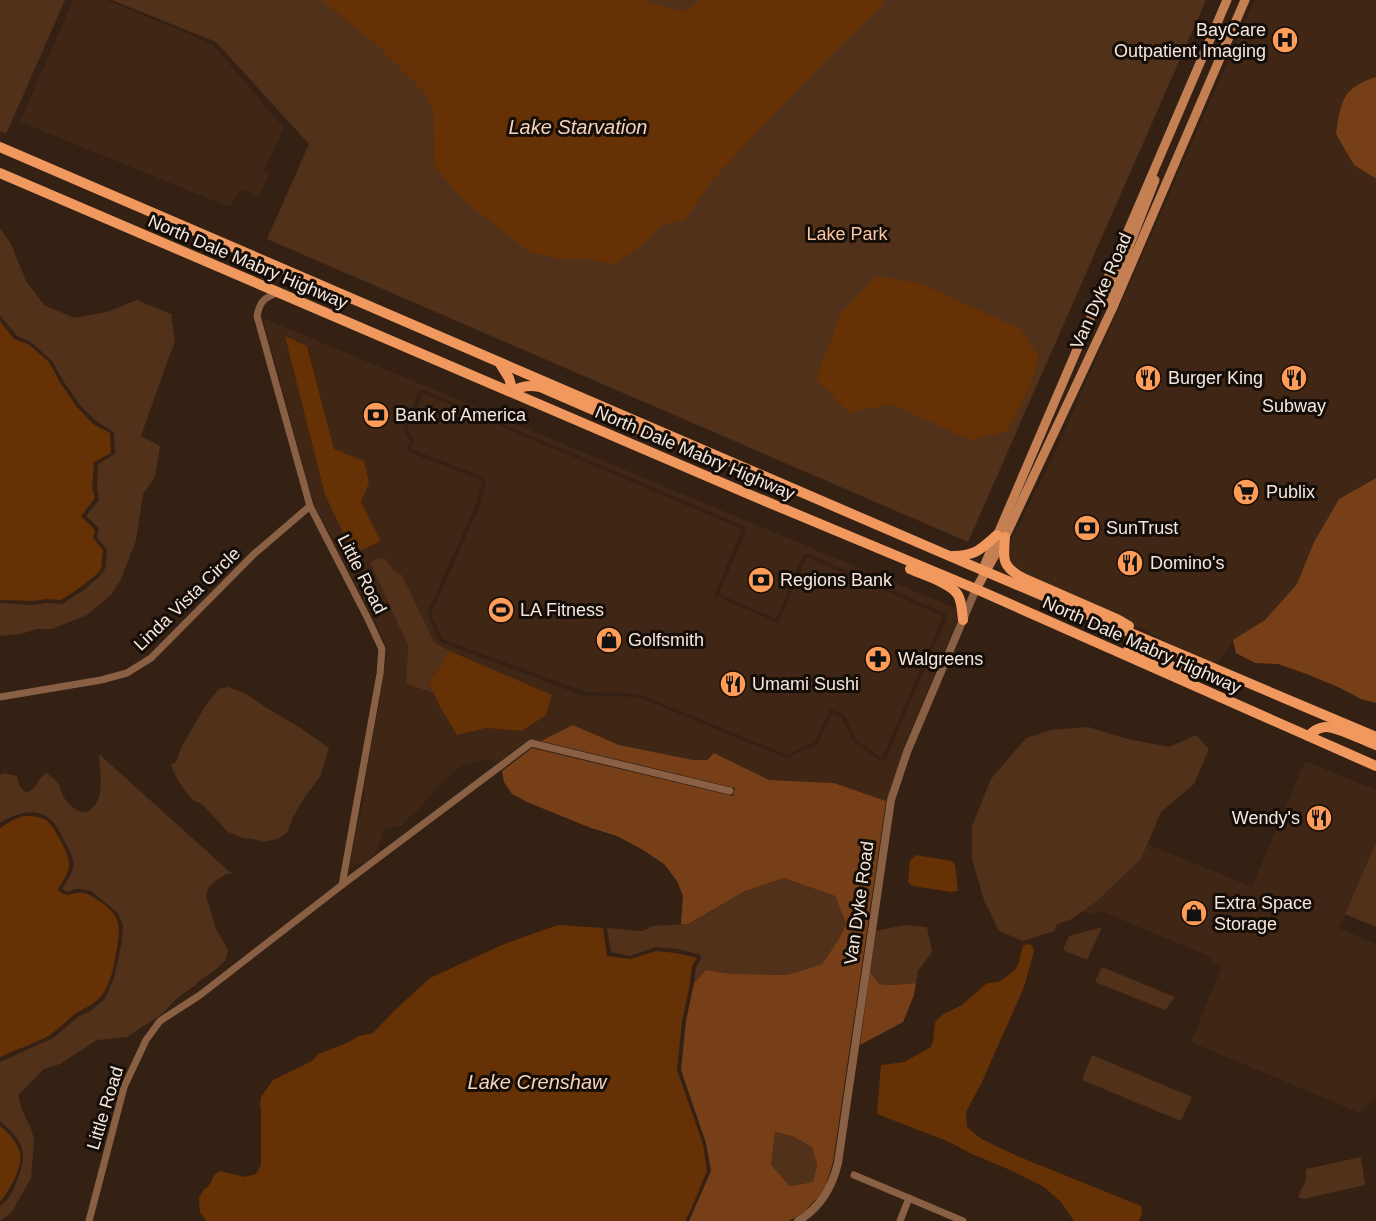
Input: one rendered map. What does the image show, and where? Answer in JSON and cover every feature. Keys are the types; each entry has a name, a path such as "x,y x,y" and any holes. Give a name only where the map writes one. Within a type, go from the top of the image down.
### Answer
{"main road":[{"name":"Van Dyke Road","path":"1001,536 1227,0"},
{"name":"Van Dyke Road","path":"976,589 1113,307 1245,0"},
{"path":"1113,307 1110,299 1111,293 1152,191 1171,129"},
{"name":"North Dale Mabry Highway","path":"0,147 984,571 1376,737"},
{"name":"North Dale Mabry Highway","path":"0,173 753,496 976,589 1376,766"},
{"path":"499,362 509,378 513,392 520,387 540,387 637,429 658,430"},
{"path":"524,397 540,410 594,433 613,444 946,585 958,596 963,620"},
{"path":"950,556 966,556 976,553 1001,536 1003,555 1011,572 1117,619 1168,649"},
{"path":"1082,637 1100,638 1192,674 1208,666"},
{"path":"1309,736 1316,729 1327,727 1376,745"}],"street":[{"name":"Little Road","path":"277,292 265,298 259,305 257,316 310,506 382,649 380,674 342,885"},
{"name":"Linda Vista Circle","path":"0,697 101,680 127,673 151,658 254,554 310,506"},
{"name":"Van Dyke Road","path":"798,1221 816,1207 830,1188 838,1163 891,800 907,752 976,589"},
{"name":"Little Road","path":"89,1221 124,1087 146,1040 160,1021 200,995 531,743 730,791"},
{"path":"854,1175 963,1221"},
{"path":"900,1221 909,1198"}],"shaded area":[{"path":"73,0 107,0 212,44 284,128 264,171 269,175 259,196 241,189 230,207 20,122"},
{"path":"1255,0 1376,0 1376,478 1339,499 1314,542 1297,584 1265,620 1233,640 1215,666 1117,616 1025,578 1012,566 1009,545 1058,446"},
{"path":"1376,77 1375,178 1354,165 1336,134 1345,97 1356,86"},
{"path":"263,318 957,609 958,619 904,747 886,801 834,783 769,780 714,753 707,760 693,760 619,745 573,725 541,741 528,740 498,762 485,759 466,764 456,770 400,826 386,828 377,850 371,857 365,862 350,867 364,798 387,649 373,617 314,504","holes":["286,336 308,347 334,449 369,483 361,502 381,541 353,554 325,495","421,389 746,527 719,594 776,619 803,555 806,553 945,613 947,618 886,759 881,761 854,742 841,717 832,713 818,744 786,758 643,699 624,696 584,696 440,642 427,613 475,506 482,484 479,479 407,450 410,440 404,429","386,560 394,571 402,575 434,642 552,695 522,731 486,728 457,734 434,693 406,684 408,647 370,563"]},
{"path":"423,393 742,529 714,595 778,623 807,557 943,616 882,758 856,740 844,714 830,709 815,741 787,755 644,696 586,692 442,639 431,614 479,508 486,484 482,476 411,449 414,440 407,430"},
{"path":"1376,478 1376,703 1361,699 1338,687 1278,664 1255,663 1236,653 1233,640 1265,620 1297,584 1314,542 1339,499"},
{"path":"573,725 619,745 693,760 707,760 714,753 769,780 834,783 886,801 833,1162 826,1185 819,1196 804,1212 789,1221 689,1221 711,1171 706,1143 681,1070 686,1021 694,983 706,970 732,974 787,975 822,964 839,939 846,923 835,896 784,878 745,891 688,924 681,924 683,896 677,881 664,864 617,836 591,828 512,794 504,782 502,771 532,748 733,796 735,788 541,741","holes":["775,1132 792,1136 812,1147 817,1165 813,1182 790,1186 771,1165"]},
{"path":"1305,761 1376,790 1376,842 1339,928 1376,944 1376,1097 1360,1113 1191,1042 1222,966 1213,962 1211,957 1101,911 1089,914 1082,911 1097,901 1141,859 1147,844 1252,887"},
{"path":"870,972 879,984 916,983 914,995 903,1022 860,1045"}],"green space":[{"path":"0,0 65,0 6,134 0,131"},
{"name":"Lake Park","path":"112,0 1206,0 968,542 267,239 309,144 216,42"},
{"path":"0,228 11,244 26,281 44,305 74,318 107,312 137,300 171,314 175,342 141,436 160,446 155,477 143,494 136,540 121,579 111,595 87,615 52,629 37,629 21,634 0,636 0,603 62,604 84,590 105,569 107,550 97,537 99,528 86,516 99,500 98,464 115,454 114,432 96,421 80,405 52,361 31,342 17,336 0,315"},
{"path":"381,558 386,560 394,571 402,575 434,642 450,651 429,682 434,693 406,684 408,646 370,563"},
{"path":"229,687 246,694 329,748 320,777 304,798 287,832 278,839 262,842 228,832 202,804 194,801 186,792 171,765 176,762 182,746 206,705 219,689"},
{"path":"1088,727 1128,739 1169,747 1196,735 1209,749 1194,784 1161,812 1141,859 1097,901 1070,920 1057,924 1054,931 1023,941 999,931 984,900 972,859 972,826 991,779 1026,738 1051,730"},
{"path":"99,754 232,874 226,874 215,881 209,887 206,896 216,929 228,950 225,961 175,1000 162,1014 127,1037 97,1040 60,1064 44,1069 18,1095 34,1141 31,1178 11,1213 0,1221 0,1206 13,1190 20,1173 23,1156 19,1142 0,1121 0,1062 53,1038 79,1016 89,1012 105,999 114,978 123,925 117,912 91,891 74,889 69,892 62,889 71,874 73,861 58,828 46,816 33,812 26,813 13,816 0,823 0,775 4,773 17,776 20,787 26,793 33,789 46,773 56,780 70,805 87,812 99,797 101,783"},
{"path":"1376,842 1376,927 1345,914"},
{"path":"784,878 835,896 846,922 839,939 822,964 787,975 732,974 706,970 694,983 696,967 701,959 698,954 656,947 630,956 611,952 607,928 642,931 653,926 688,924 745,891"},
{"path":"906,925 927,927 932,952 918,971 916,983 879,984 870,972 876,932"},
{"path":"1102,927 1087,960 1063,950 1069,936"},
{"path":"1102,967 1175,997 1165,1010 1095,982"},
{"path":"1092,1055 1192,1097 1181,1121 1082,1080"},
{"path":"775,1132 792,1136 812,1147 817,1165 813,1182 790,1186 771,1165"},
{"path":"1361,1157 1365,1185 1303,1199 1298,1197 1306,1180 1306,1169"}],"water":[{"name":"Lake Starvation","path":"321,0 648,0 650,4 685,11 701,0 884,0 882,5 829,57 711,182 684,221 662,224 642,245 616,264 581,258 562,259 529,252 465,201 435,167 433,109 422,90 376,44"},
{"path":"877,276 919,283 1021,329 1039,357 1029,389 1007,431 970,440 891,404 849,413 816,379 841,313"},
{"path":"0,321 14,339 28,344 49,362 77,407 93,424 110,433 111,453 94,462 92,488 95,498 81,516 95,530 93,538 103,550 101,569 81,587 61,600 0,600"},
{"path":"285,336 307,346 334,449 364,461 369,483 361,502 381,541 353,554 325,495"},
{"path":"450,651 552,695 546,715 522,731 486,728 457,735 439,705 429,682"},
{"path":"23,816 46,820 61,841 69,860 69,869 58,890 68,895 86,894 111,910 118,925 118,939 110,979 105,991 98,999 50,1035 0,1057 0,828"},
{"path":"916,855 952,861 955,865 958,891 913,886 908,882 910,861"},
{"name":"Lake Crenshaw","path":"558,925 603,928 607,956 631,959 656,951 697,958 692,966 682,1021 677,1070 703,1144 707,1171 685,1221 206,1221 200,1212 199,1198 214,1175 220,1171 245,1177 256,1174 261,1165 260,1104 261,1097 273,1080 312,1061 318,1054 359,1036 373,1033 430,978 504,944"},
{"path":"1032,945 1034,951 1024,987 982,1082 966,1112 967,1127 980,1138 1017,1156 1141,1206 1142,1213 1139,1221 1074,1221 1061,1202 1044,1187 947,1141 877,1114 881,1065 904,1062 931,1047 935,1022 943,1014 962,1005 987,983 999,982 1015,970 1023,946"},
{"path":"0,1126 15,1141 20,1159 15,1179 0,1202"}],"place":[{"name":"BayCare Outpatient Imaging","path":"1285,40"},
{"name":"Burger King","path":"1148,378"},
{"name":"Subway","path":"1294,378"},
{"name":"Bank of America","path":"376,415"},
{"name":"Publix","path":"1246,492"},
{"name":"SunTrust","path":"1087,528"},
{"name":"Domino's","path":"1130,563"},
{"name":"Regions Bank","path":"761,580"},
{"name":"LA Fitness","path":"501,610"},
{"name":"Golfsmith","path":"609,640"},
{"name":"Walgreens","path":"878,659"},
{"name":"Umami Sushi","path":"733,684"},
{"name":"Wendy's","path":"1319,818"},
{"name":"Extra Space Storage","path":"1194,913"}]}
